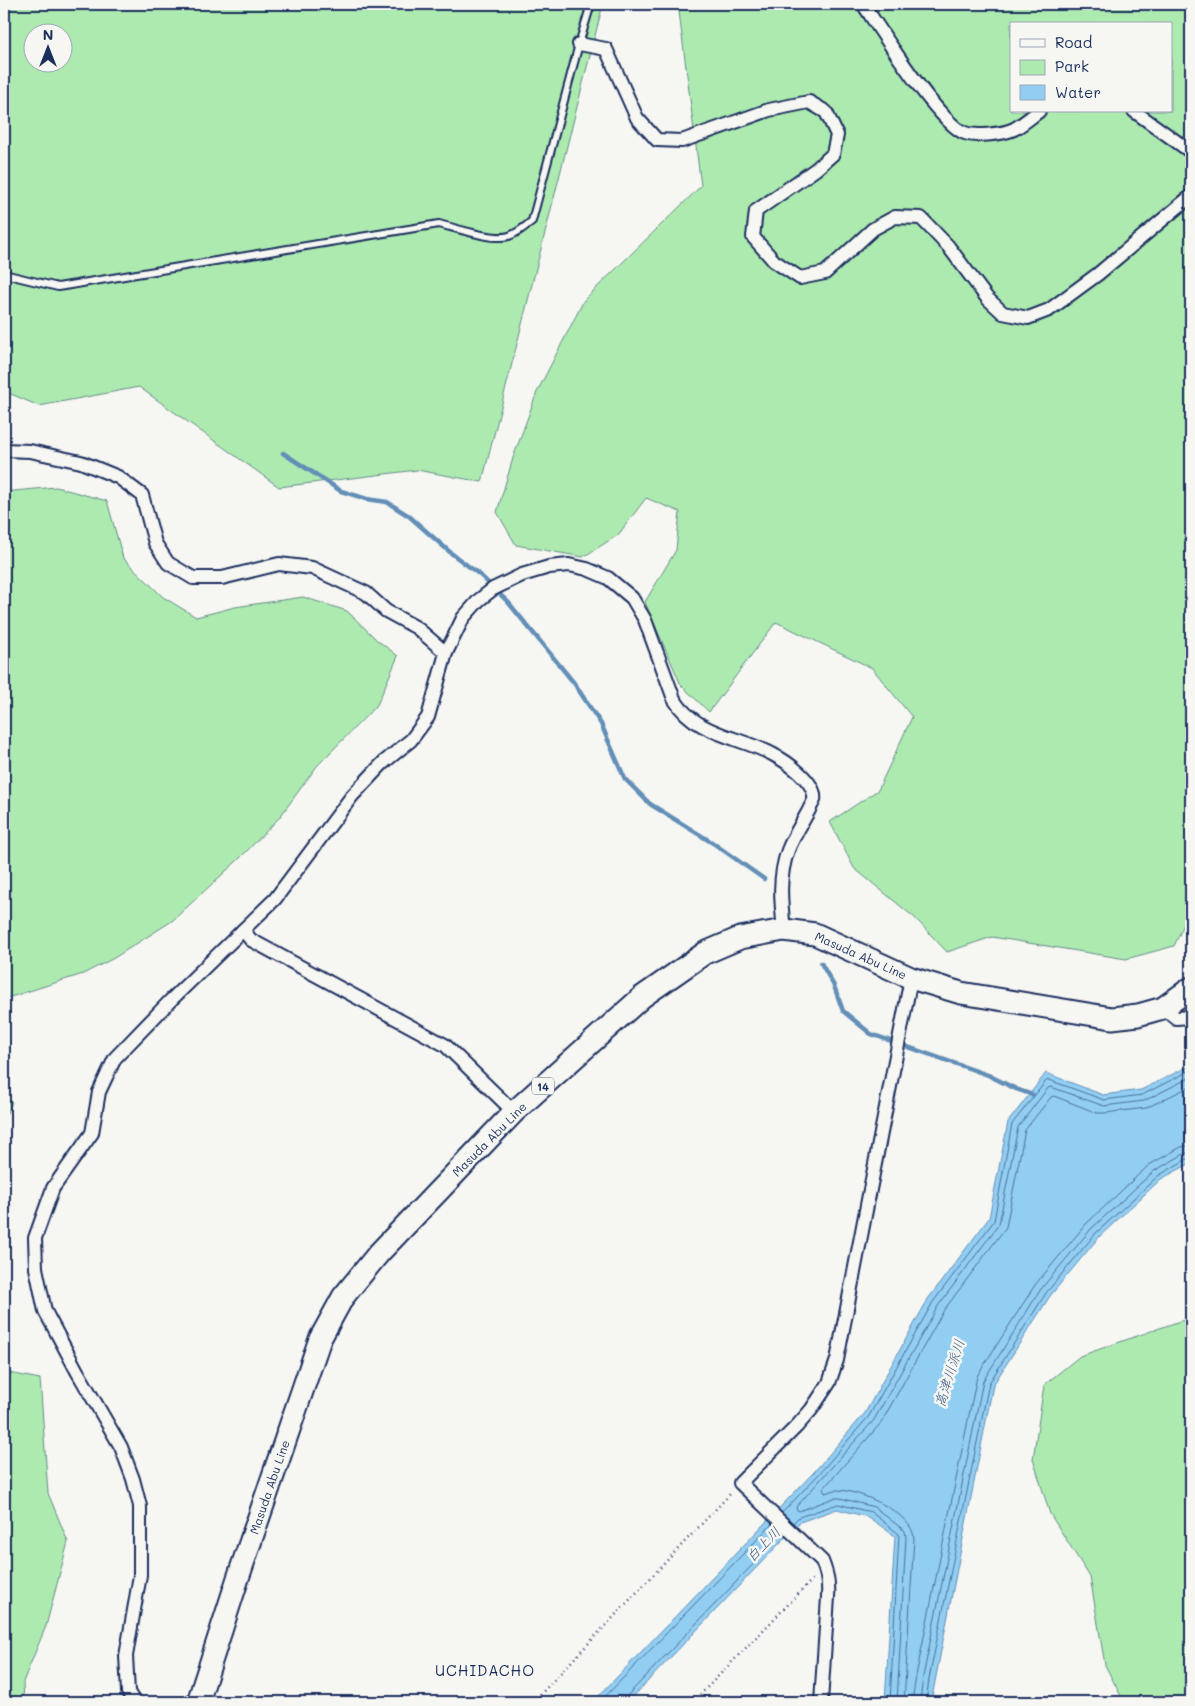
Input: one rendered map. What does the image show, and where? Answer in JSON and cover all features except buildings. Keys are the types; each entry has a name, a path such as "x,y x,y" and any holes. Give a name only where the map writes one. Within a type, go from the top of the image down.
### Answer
{"main road":[{"name":"Masuda Abu Line","path":"198,1702 241,1569 320,1339 343,1296 379,1252 514,1112 642,997 705,953 740,938 784,930 815,934 912,978 961,993 1112,1018 1138,1015 1163,1008 1191,988"}],"street":[{"path":"863,4 894,51 932,102 948,122 964,134 985,135 1013,130 1038,112"},
{"path":"579,44 606,49 637,118 657,140 682,141 769,110 810,102 826,112 837,135 832,154 816,169 756,211 752,237 774,261 800,278 825,273 873,229 895,217 921,218 948,246 987,298 1003,313 1028,318 1049,310 1091,279 1191,196"},
{"path":"1135,112 1191,152"},
{"path":"4,450 30,451 72,460 118,477 142,495 155,543 168,563 193,578 222,578 279,564 312,568 366,593 386,611 417,628 446,653"},
{"path":"134,1702 128,1692 126,1656 140,1575 140,1506 133,1479 121,1447 45,1311 36,1268 35,1238 53,1188 92,1134 99,1092 115,1058 170,1000 275,899 352,796 383,763 411,740 428,717 446,653 462,618 479,600 493,589 522,575 549,567 569,565 587,569 608,578 632,598 645,620 674,699 681,710 695,721 716,733 771,754 798,772 811,786 814,800 788,851 780,888 784,930"},
{"path":"243,930 251,940 445,1045 514,1112"},
{"path":"820,1702 829,1580 824,1565 744,1486 811,1410 829,1383 837,1360 912,978"},
{"path":"1163,1008 1176,1018 1191,1017"}],"lane":[{"path":"4,274 58,288 439,224 494,238 508,237 519,232 532,221 591,4"}],"path":[{"path":"533,1702 744,1486"},
{"path":"693,1702 820,1572 824,1565"}],"green space":[{"path":"4,4 603,4 482,482 417,470 279,487 139,387 39,406 4,391"},
{"path":"678,4 1191,4 1191,909 1174,946 1126,959 992,937 947,952 915,918 854,868 830,822 878,790 912,717 872,668 776,622 709,712 681,685 645,602 676,550 680,512 646,498 618,535 583,557 516,545 497,512 513,458 537,392 584,300 701,186"},
{"path":"56,487 107,501 123,558 163,597 196,617 235,607 303,597 347,611 377,640 398,656 377,705 317,766 279,818 239,859 172,921 114,958 83,974 4,999 4,492"},
{"path":"4,1096 12,1102 4,1119"},
{"path":"1191,1320 1191,1702 1124,1702 1105,1665 1090,1577 1050,1514 1033,1459 1044,1385 1080,1356 1180,1321"},
{"path":"4,1372 40,1379 48,1493 68,1542 46,1626 23,1682 24,1702 4,1702"}],"water":[{"path":"1191,1065 1191,1163 1161,1179 1099,1237 1050,1296 993,1385 931,1702 885,1702 895,1536 868,1517 837,1509 800,1522 628,1702 593,1702 814,1472 865,1413 928,1299 989,1218 1008,1122 1046,1073 1103,1095 1141,1090"}],"waterway":[{"path":"283,453 341,491 367,499 387,502 409,516 451,553 480,575 508,602 574,683 601,724 625,779 650,804 713,843 764,879"},
{"path":"821,963 834,986 843,1011 871,1034 988,1075 1033,1095"}],"district":[{"name":"UCHIDACHO","path":"485,1670"}],"water label":[{"name":"高津川派川","path":"949,1373"},
{"name":"白上川","path":"763,1544"}]}
